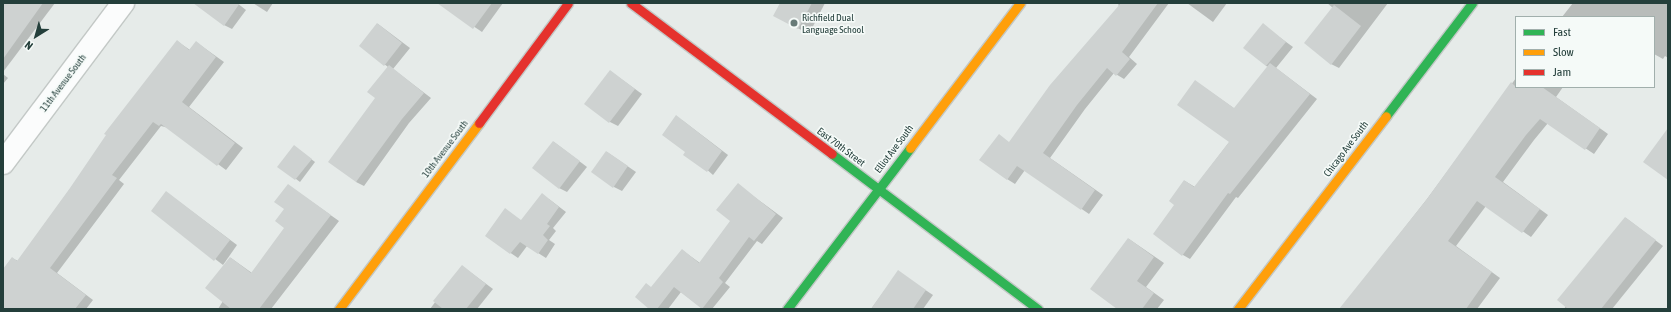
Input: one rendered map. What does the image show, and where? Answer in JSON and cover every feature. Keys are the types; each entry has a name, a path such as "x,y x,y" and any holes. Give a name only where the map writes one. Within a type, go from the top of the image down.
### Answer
{"street":[{"name":"11th Avenue South","path":"3,163 122,3"},
{"name":"10th Avenue South","path":"339,309 568,3"},
{"name":"East 70th Street","path":"631,3 1038,309"},
{"name":"Elliot Ave South","path":"787,309 1020,3"},
{"name":"Chicago Ave South","path":"1238,309 1472,3"}],"building":[{"path":"3,3 43,3 3,59"},
{"path":"193,3 240,3 224,26"},
{"path":"437,3 492,3 473,29"},
{"name":"Richfield Dual Language School","path":"780,3 812,3 798,29 773,16"},
{"path":"1121,3 1158,3 1122,52 1130,59 1116,76 1107,68 1077,105 1043,153 1095,190 1081,210 1017,166 1007,180 979,160 999,134 1009,142 1050,85"},
{"path":"1334,5 1361,26 1331,65 1304,43"},
{"path":"377,23 402,43 384,66 359,46"},
{"path":"1263,23 1286,42 1266,66 1243,48"},
{"path":"177,40 189,50 196,41 216,57 182,102 235,143 217,166 161,124 159,126 153,122 112,175 117,178 50,268 86,295 75,309 3,309 3,269 12,257 17,261 70,188 106,135 104,134"},
{"path":"1270,63 1310,94 1230,194 1228,193 1182,256 1153,234 1174,205 1169,201 1184,180 1194,187 1229,142 1177,105 1195,80 1234,108"},
{"path":"389,65 424,93 402,119 356,182 328,162 375,98 367,92"},
{"path":"610,70 635,89 609,123 584,104"},
{"path":"1511,82 1515,88 1543,88 1600,128 1585,150 1540,119 1526,135 1495,177 1540,209 1522,233 1477,201 1448,241 1492,272 1466,309 1339,309 1427,199"},
{"path":"676,115 722,151 707,172 683,155 685,152 662,135"},
{"path":"1668,128 1668,180 1643,162"},
{"path":"553,141 580,161 559,189 532,168"},
{"path":"294,145 312,159 295,180 277,167"},
{"path":"606,151 628,166 613,188 591,172"},
{"path":"738,183 776,214 754,241 749,237 719,278 723,282 702,309 674,287 657,309 649,309 635,297 646,283 651,287 682,249 699,263 730,221 716,210"},
{"path":"288,184 331,215 259,309 231,309 205,288 230,257 251,273 284,228 275,221 284,209 274,202"},
{"path":"166,191 230,240 214,261 151,211"},
{"path":"542,193 559,207 547,224 550,226 543,235 548,240 538,254 520,242 510,254 485,236 505,208 521,220"},
{"path":"1625,217 1656,240 1601,309 1568,309 1557,300"},
{"path":"1128,238 1154,257 1137,281 1154,293 1142,309 1117,309 1090,289"},
{"path":"462,265 486,284 466,309 443,309 433,301"},
{"path":"898,270 926,290 913,309 871,309"}],"traffic: fast":[{"path":"1386,116 1472,3"},
{"path":"787,309 910,148"},
{"path":"832,154 1038,309"}],"traffic: slow":[{"path":"910,148 1020,3"},
{"path":"1238,309 1386,116"},
{"path":"339,309 479,123"}],"traffic: jam":[{"path":"479,123 568,3"},
{"path":"631,3 832,154"}],"place":[{"name":"Richfield Dual Language School","path":"794,23"}]}
